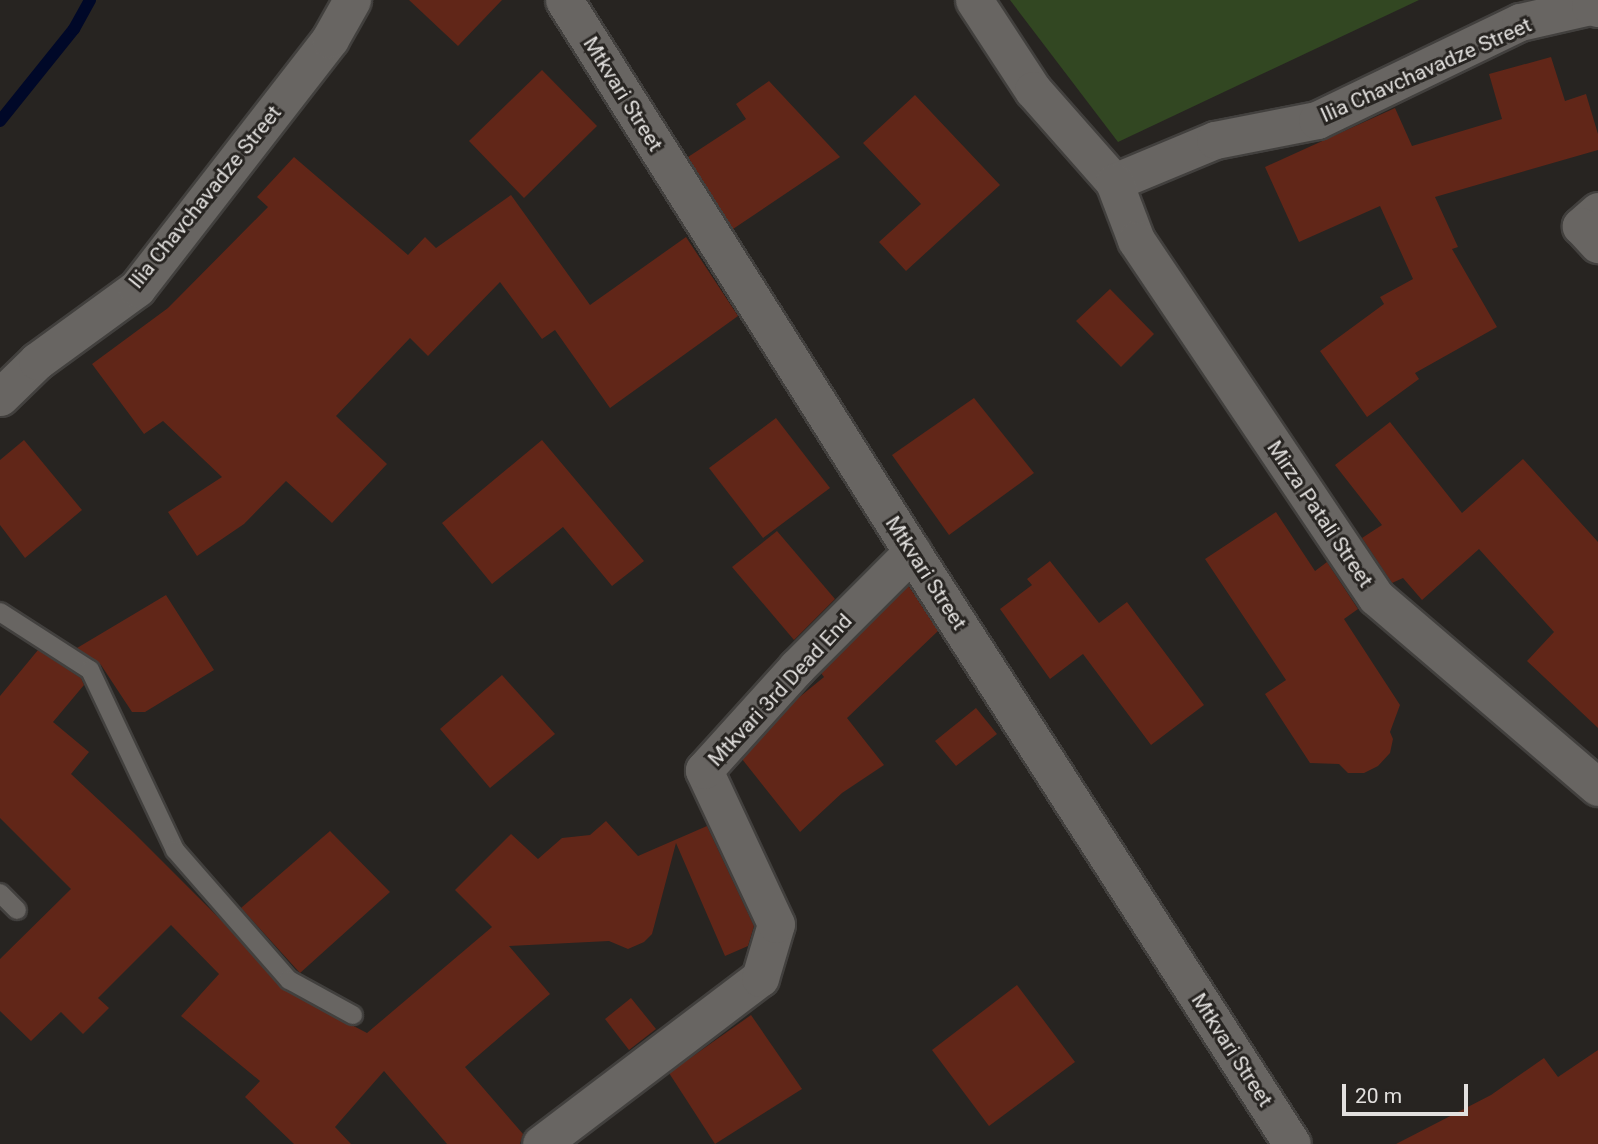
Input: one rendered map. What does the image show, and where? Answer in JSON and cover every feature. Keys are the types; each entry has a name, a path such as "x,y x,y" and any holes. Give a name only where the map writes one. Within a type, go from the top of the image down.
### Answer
{"street":[{"name":"Ilia Chavchavadze Street","path":"0,397 37,361 137,288 330,39 352,0"},
{"name":"Mtkvari Street","path":"564,0 912,552 1293,1144"},
{"path":"974,0 1033,90 1114,182"},
{"name":"Ilia Chavchavadze Street","path":"1114,182 1214,141 1317,120 1520,22 1590,6 1598,8"},
{"name":"Mirza Patali Street","path":"1114,182 1136,240 1376,597 1598,787"},
{"path":"1598,211 1581,226 1598,244"},
{"name":"Mtkvari 3rd Dead End","path":"541,1144 760,978 776,924 704,770 797,667 912,552"}],"lane":[{"path":"0,612 90,670 176,850 289,980 353,1015"},
{"path":"0,893 17,910"}],"green space":[{"path":"1010,0 1419,0 1118,142"}],"building":[{"path":"409,0 502,0 458,46"},
{"path":"1551,57 1565,101 1586,94 1598,134 1598,150 1435,197 1458,247 1452,249 1497,327 1415,373 1419,379 1367,417 1320,351 1384,304 1380,297 1413,279 1380,206 1299,242 1265,167 1395,108 1412,146 1502,119 1489,74"},
{"path":"542,70 597,126 524,198 469,141"},
{"path":"769,81 840,157 733,229 688,157 746,119 736,104"},
{"path":"915,95 1000,185 906,271 879,242 921,204 863,143"},
{"path":"294,157 408,255 425,237 436,248 511,195 590,305 686,237 738,316 610,408 555,330 542,339 500,282 428,356 410,338 336,416 387,464 332,523 286,481 244,524 197,556 168,512 222,477 163,421 144,434 92,364 168,308 268,207 257,197"},
{"path":"1110,289 1154,334 1121,367 1076,321"},
{"path":"974,398 1034,473 949,535 892,455"},
{"path":"776,418 830,488 763,538 709,468"},
{"path":"1390,422 1462,513 1523,459 1598,542 1598,728 1527,661 1554,632 1479,549 1422,600 1403,578 1392,583 1362,538 1382,525 1335,465"},
{"path":"24,440 82,510 25,558 0,525 0,460"},
{"path":"542,440 644,561 612,586 563,527 492,584 442,523"},
{"path":"1276,512 1315,571 1327,562 1358,609 1344,619 1400,705 1390,732 1393,739 1390,753 1378,766 1364,773 1348,773 1339,764 1310,763 1265,694 1286,680 1205,559"},
{"path":"777,531 835,599 794,640 732,567"},
{"path":"1050,561 1099,623 1127,602 1204,705 1151,745 1083,654 1050,679 1000,609 1032,585 1027,579"},
{"path":"908,585 938,631 847,718 884,765 842,793 800,832 742,759 797,699 824,677 821,673"},
{"path":"166,595 214,670 145,712 132,712 101,665 77,648"},
{"path":"38,650 81,678 84,685 53,722 89,752 71,774 223,922 281,988 367,1033 492,927 455,890 511,834 538,859 562,838 590,835 606,821 638,856 707,826 754,926 748,946 725,956 676,843 652,934 644,942 628,949 609,941 509,946 550,994 465,1067 523,1134 520,1144 447,1144 384,1071 335,1127 351,1144 294,1144 245,1097 260,1081 181,1016 219,974 171,925 98,998 109,1008 83,1034 61,1012 31,1041 0,1011 0,959 71,889 0,818 0,696"},
{"path":"502,675 555,734 490,788 440,729"},
{"path":"976,708 997,734 956,766 935,741"},
{"path":"330,831 390,892 300,973 241,908"},
{"path":"1017,985 1075,1062 989,1126 932,1050"},
{"path":"631,998 656,1029 629,1050 605,1019"},
{"path":"751,1015 802,1089 715,1144 669,1073"},
{"path":"1598,1050 1598,1144 1396,1144 1491,1095 1544,1058 1558,1077"}],"waterway":[{"path":"0,121 74,29 90,0"}]}
